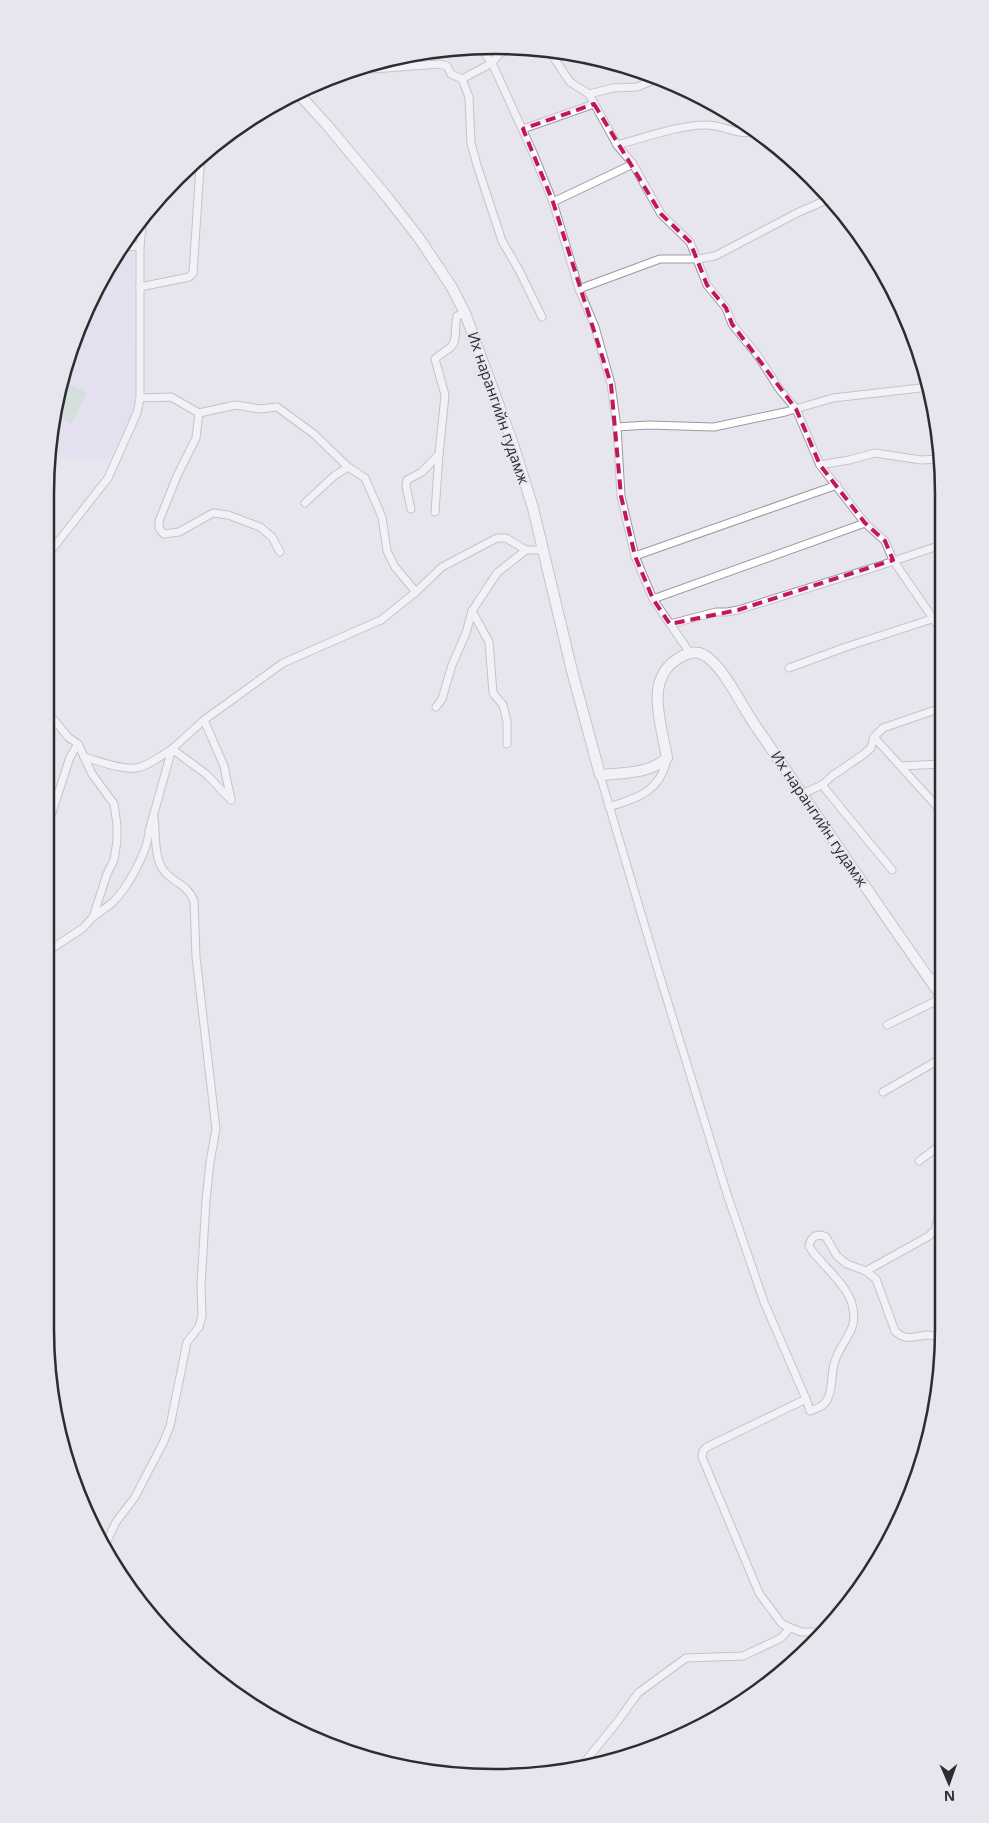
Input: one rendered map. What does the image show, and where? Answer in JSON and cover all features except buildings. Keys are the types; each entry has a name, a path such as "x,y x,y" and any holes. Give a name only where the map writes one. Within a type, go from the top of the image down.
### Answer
{"main road":[{"name":"Их нарангийн гудамж","path":"302,98 387,197 413,231 451,286 465,313 513,444 544,550 572,671 600,775"},
{"name":"Их нарангийн гудамж","path":"690,653 697,652 713,662 935,987"},
{"path":"600,775 637,772 659,766 667,758 657,699 658,685 666,667 690,653"}],"street":[{"path":"485,54 492,63 553,202 579,289 595,327 611,384 617,427 621,496 635,556 653,599 690,653"},
{"path":"462,79 492,63 499,54"},
{"path":"554,58 570,82 589,94 618,145 633,164 661,214 690,242 707,284 726,308 732,324 758,356 780,390 796,409 820,465 866,523 885,541 893,560 935,622"},
{"path":"383,68 439,64 447,66 451,74 462,79 469,97 471,144 476,165 502,241 542,318"},
{"path":"589,94 613,88 637,87 649,82"},
{"path":"522,129 594,104"},
{"path":"618,145 671,130 706,124 747,134"},
{"path":"553,202 633,164"},
{"path":"140,287 190,277 193,273 200,167"},
{"path":"579,289 660,259 698,259 715,256 799,212 824,202"},
{"path":"54,547 108,478 137,413 140,398 142,231"},
{"path":"130,247 140,246"},
{"path":"435,512 445,395 436,359 452,347 455,341 454,323 457,316 465,313"},
{"path":"617,427 714,427 796,409 833,398 922,389"},
{"path":"140,398 171,397 199,413 236,405 260,409 277,407 314,434 348,467 365,478 382,517 387,551 395,567 416,592"},
{"path":"199,413 196,438 164,507 159,521 159,528 164,534 179,532 214,513 228,515 260,527 272,537 280,552"},
{"path":"411,509 406,486 407,480 422,472 439,454"},
{"path":"820,465 875,454 921,460 933,459"},
{"path":"305,503 334,476 348,467"},
{"path":"635,556 837,485"},
{"path":"653,599 866,523"},
{"path":"84,757 113,766 136,768 154,760 172,749 204,720 283,663 381,620 416,592 442,567 497,538 506,538 526,550 544,550"},
{"path":"670,624 716,612 738,610 935,547"},
{"path":"436,707 442,699 452,665 466,633 472,610 497,573 526,550"},
{"path":"472,610 489,642 493,694 503,706 507,721 507,744"},
{"path":"789,668 935,617"},
{"path":"802,794 822,785 871,748 874,737 883,728 935,710"},
{"path":"54,720 68,737 78,744 92,774 114,804 117,825 114,860 107,874 93,917"},
{"path":"172,749 206,774 231,800 224,766 204,720"},
{"path":"874,737 935,804"},
{"path":"54,806 70,757 78,744"},
{"path":"54,947 83,928 93,917 111,904 120,894 142,858 149,840 149,831 172,749"},
{"path":"609,807 643,795 665,772 667,758"},
{"path":"901,766 935,764"},
{"path":"600,775 727,1194 764,1302 810,1411 822,1406 828,1399 836,1356 854,1325 852,1302 846,1291 809,1246 815,1236 821,1235 826,1237 837,1256 847,1264 866,1271 876,1279 895,1331 900,1336 908,1338 935,1335"},
{"path":"822,785 892,870"},
{"path":"108,1539 116,1522 135,1497 164,1441 170,1426 187,1342 199,1327 202,1316 201,1285 206,1201 216,1129 196,957 194,901 191,892 163,869 158,854 154,818"},
{"path":"931,981 935,977"},
{"path":"887,1025 935,1001"},
{"path":"883,1092 935,1062"},
{"path":"919,1161 935,1149"},
{"path":"866,1271 929,1236 935,1230"},
{"path":"806,1398 707,1447 703,1451 702,1457 759,1593 782,1624 801,1632 814,1632"},
{"path":"587,1759 638,1693 686,1658 743,1656 781,1638 790,1628"}],"highlighted area":[{"path":"594,104 661,214 690,242 707,285 726,308 732,324 796,409 820,465 865,523 885,541 893,560 738,610 670,624 653,599 635,556 621,496 611,384 553,202 523,129"}],"shaded area":[{"path":"128,250 131,250 134,256 135,393 131,416 109,460 56,458 62,409 77,353 99,300"}],"green space":[{"path":"68,383 87,393 71,424 61,419"}]}
